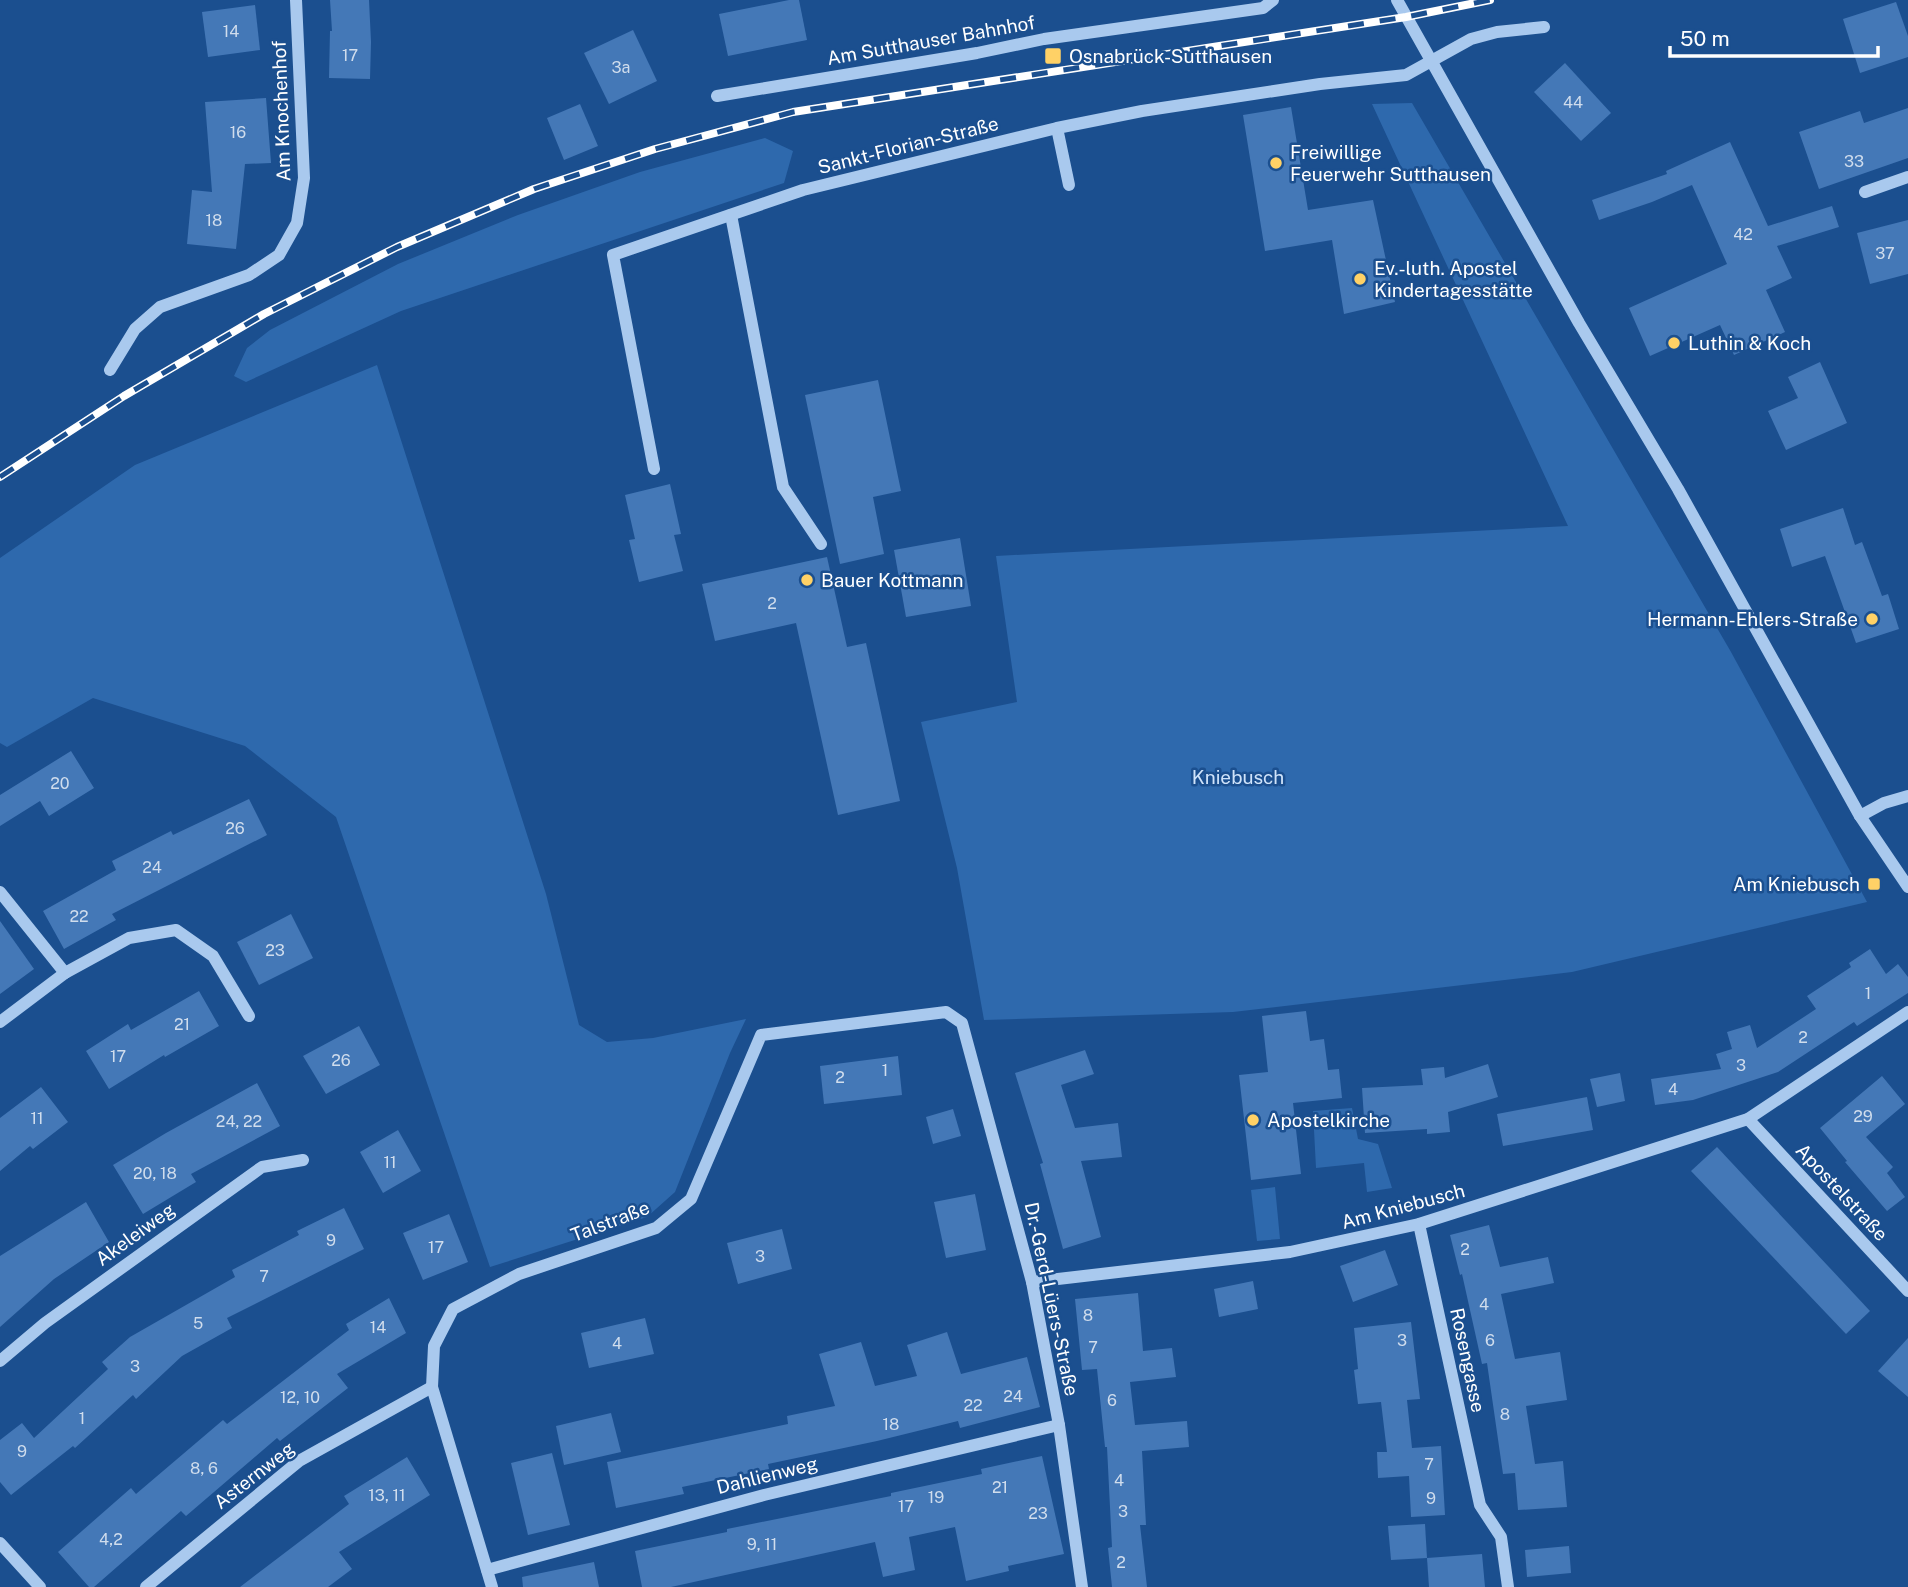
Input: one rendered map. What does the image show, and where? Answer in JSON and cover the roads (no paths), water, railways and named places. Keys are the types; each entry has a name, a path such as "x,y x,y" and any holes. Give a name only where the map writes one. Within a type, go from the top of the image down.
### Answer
{"street":[{"name":"Am Knochenhof","path":"110,370 135,329 160,307 249,275 279,255 297,223 304,177 296,0"},
{"name":"Am Sutthauser Bahnhof","path":"717,96 977,53 1044,39 1263,8 1273,0"},
{"path":"1396,0 1567,302 1678,489 1860,816 1908,887"},
{"name":"Sankt-Florian-Straße","path":"654,469 613,255 803,190 1057,128 1142,111 1320,84 1406,75 1471,39 1497,32 1544,27"},
{"path":"1057,128 1069,185"},
{"path":"1865,192 1908,177"},
{"path":"731,215 783,487 821,544"},
{"path":"1860,816 1884,803 1908,796"},
{"path":"0,892 65,973"},
{"path":"0,1022 65,973 129,938 176,930 213,956 249,1016"},
{"name":"Talstraße","path":"492,1587 432,1387 434,1346 453,1310 519,1274 656,1228 691,1199 761,1035 946,1012 962,1023"},
{"name":"Am Kniebusch","path":"1032,1282 1290,1251 1419,1224 1748,1119 1908,1012"},
{"name":"Dr.-Gerd-Lüers-Straße","path":"962,1023 1032,1282 1059,1425 1082,1587"},
{"name":"Apostelstraße","path":"1748,1119 1908,1292"},
{"name":"Akeleiweg","path":"0,1361 45,1323 262,1167 303,1160"},
{"name":"Rosengasse","path":"1419,1224 1480,1504 1501,1537 1508,1587"},
{"name":"Asternweg","path":"146,1587 299,1461 432,1387"},
{"name":"Dahlienweg","path":"487,1570 764,1495 1059,1425"},
{"path":"0,1543 40,1587"}],"railway":[{"path":"0,477 124,396 264,314 397,247 534,189 655,149 793,112 1406,17 1490,0"}],"place":[{"name":"Osnabrück-Sutthausen","path":"1053,56"},
{"name":"Freiwillige Feuerwehr Sutthausen","path":"1276,163"},
{"name":"Ev.-luth. Apostel Kindertagesstätte","path":"1360,279"},
{"name":"Luthin & Koch","path":"1674,343"},
{"name":"Bauer Kottmann","path":"807,580"},
{"name":"Hermann-Ehlers-Straße","path":"1872,619"},
{"name":"Am Kniebusch","path":"1874,884"},
{"name":"Apostelkirche","path":"1253,1120"}],"park label":[{"name":"Kniebusch","path":"1238,777"}]}
